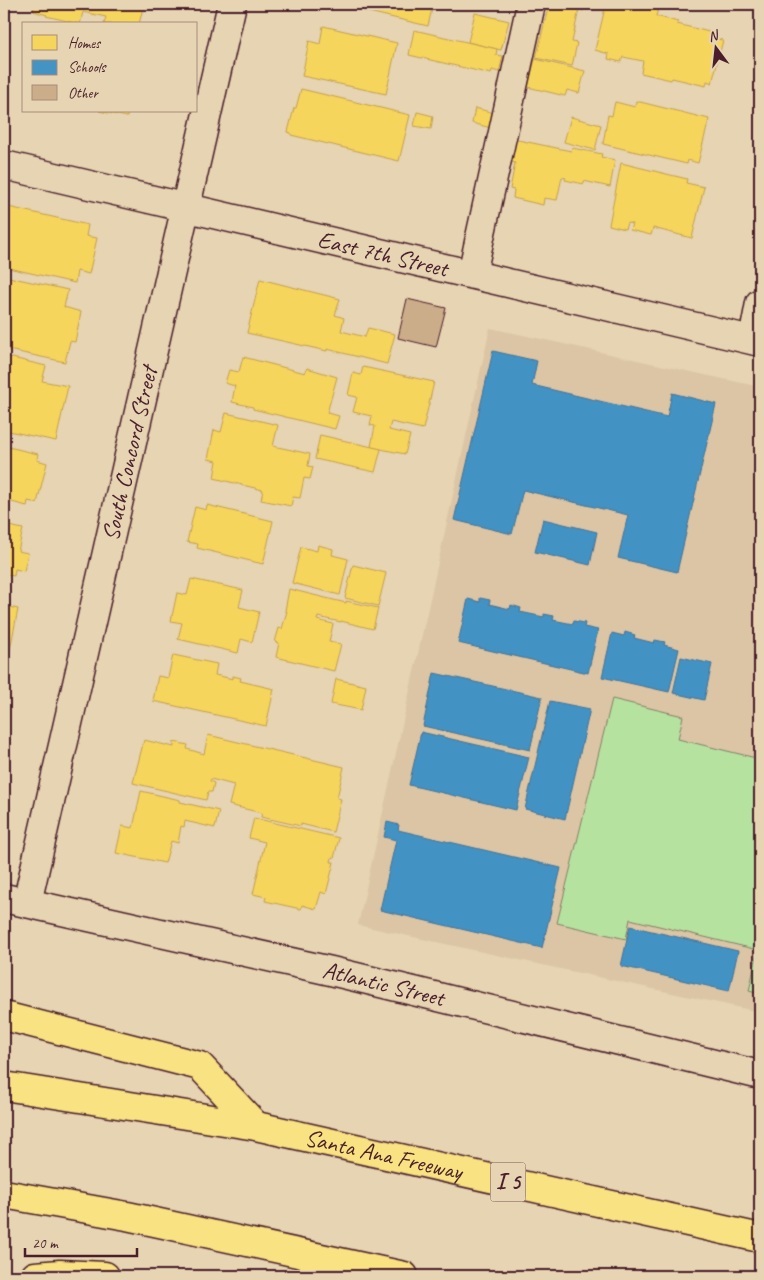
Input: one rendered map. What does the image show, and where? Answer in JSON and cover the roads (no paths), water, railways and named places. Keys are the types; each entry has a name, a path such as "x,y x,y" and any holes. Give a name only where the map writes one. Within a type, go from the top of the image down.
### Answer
{"highway":[{"path":"4,1016 200,1066 256,1126"},
{"name":"Santa Ana Freeway","path":"4,1086 256,1126 760,1238"},
{"path":"4,1194 127,1216 404,1276"},
{"path":"35,1276 60,1274 104,1276"}],"street":[{"name":"South Concord Street","path":"15,900 185,208 232,4"},
{"path":"472,274 531,4"},
{"name":"East 7th Street","path":"4,165 756,341"},
{"path":"756,341 760,303"},
{"name":"Atlantic Street","path":"15,900 331,971 760,1075"}]}
